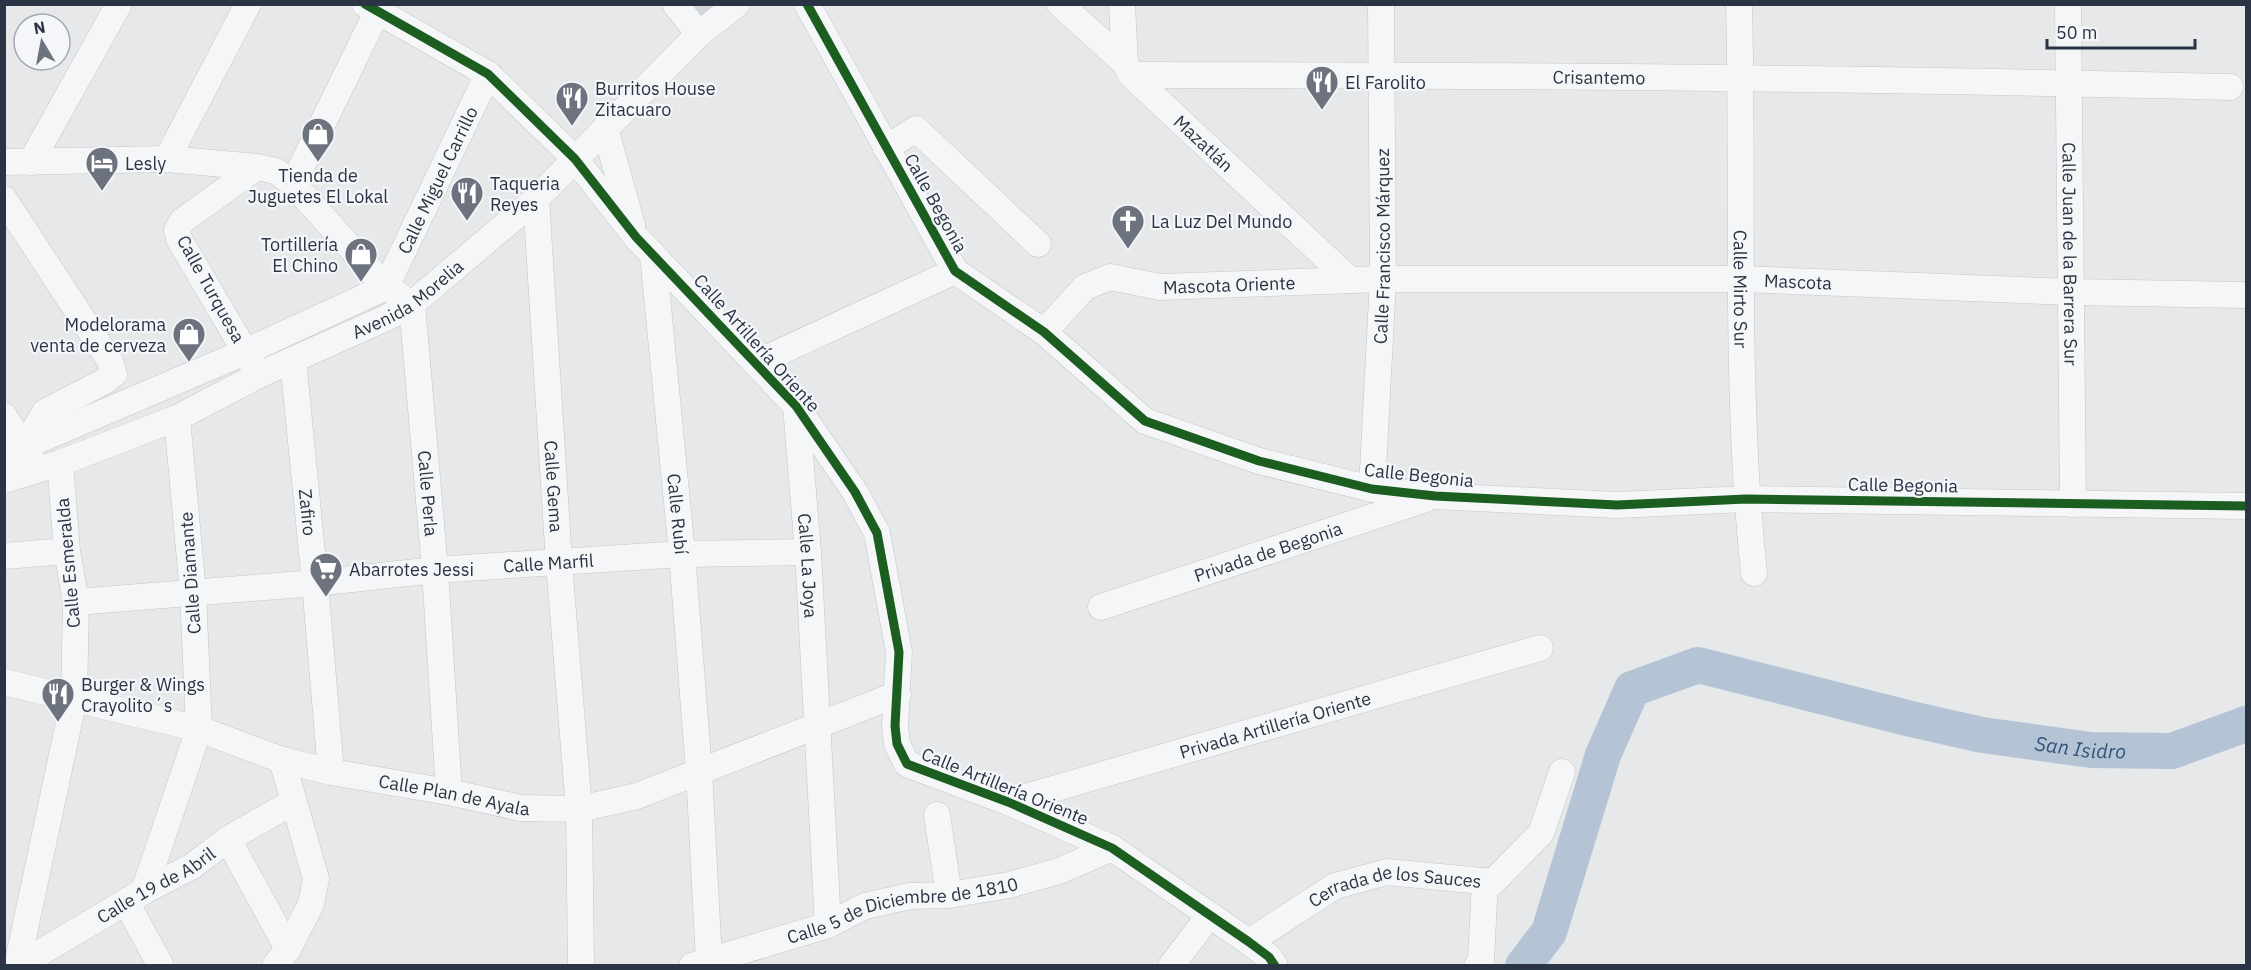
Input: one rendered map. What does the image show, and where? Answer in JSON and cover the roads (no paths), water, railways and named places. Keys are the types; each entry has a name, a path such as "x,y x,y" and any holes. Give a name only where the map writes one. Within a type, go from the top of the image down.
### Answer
{"street":[{"path":"31,162 119,4"},
{"path":"167,159 248,4"},
{"path":"675,4 699,34"},
{"name":"Avenida Morelia","path":"4,480 49,466 177,418 259,375 412,304 536,199 699,34 737,4"},
{"name":"Calle Begonia","path":"807,4 955,271 1044,332 1145,421 1259,461 1372,489 1435,496 1617,505 1746,499 2247,506"},
{"name":"Mazatlán","path":"1060,4 1350,280"},
{"path":"1122,4 1128,69"},
{"name":"Calle Francisco Márquez","path":"1372,489 1383,279 1381,4"},
{"name":"Calle Mirto Sur","path":"1739,4 1741,279 1746,499 1754,573"},
{"name":"Calle Juan de la Barrera Sur","path":"2068,4 2073,504"},
{"path":"293,184 371,7"},
{"name":"Calle Artillería Oriente","path":"371,7 488,74 575,159 636,237 796,406 855,492 877,532 899,652 895,726 897,744 907,764 1008,802 1112,848 1264,955"},
{"name":"Crisantemo","path":"1128,69 1383,75 2230,87"},
{"name":"Calle Miguel Carrillo","path":"386,287 488,74"},
{"path":"605,128 636,237"},
{"path":"886,148 916,129 1038,244"},
{"path":"4,162 167,159 257,167 276,171 293,184 386,287 412,304"},
{"name":"Calle Turquesa","path":"257,167 182,221 177,230 179,239 259,375"},
{"path":"4,199 110,362 114,374 45,412 15,451"},
{"name":"Calle Gema","path":"536,199 559,563 579,809 581,966"},
{"name":"Calle Rubí","path":"653,255 682,554 699,771 701,963"},
{"path":"756,363 955,271"},
{"name":"Mascota Oriente","path":"1044,332 1085,287 1110,277 1160,287 1350,280"},
{"name":"Mascota","path":"1350,280 1741,279 2070,292 2247,295"},
{"path":"15,451 245,352 386,287"},
{"name":"Calle Perla","path":"412,304 435,570 449,792"},
{"name":"Zafiro","path":"293,360 331,772"},
{"name":"Calle La Joya","path":"796,406 808,552 828,925"},
{"path":"4,416 15,451 49,466"},
{"name":"Calle Diamante","path":"177,418 193,593 199,729"},
{"name":"Calle Esmeralda","path":"17,966 74,699 76,602 49,466"},
{"name":"Privada de Begonia","path":"1101,607 1435,496"},
{"path":"4,556 67,550"},
{"name":"Calle Marfil","path":"76,602 315,583 435,570 682,554 808,552"},
{"name":"Privada Artillería Oriente","path":"1008,802 1540,648"},
{"name":"Calle Plan de Ayala","path":"4,682 199,729 282,760 331,772 449,792 521,808 579,809 637,796 898,694"},
{"path":"161,966 135,897 199,729"},
{"path":"282,760 316,879 311,904 282,957"},
{"name":"Cerrada de los Sauces","path":"1264,955 1335,886 1387,872 1493,882 1541,833 1562,772"},
{"name":"Calle 19 de Abril","path":"17,966 191,867 228,839 293,802"},
{"path":"937,815 949,895"},
{"path":"228,839 282,957"},
{"name":"Calle 5 de Diciembre de 1810","path":"701,963 828,925 865,906 910,896 949,895 1009,885 1059,871 1112,848"},
{"path":"1477,966 1481,961 1485,881"},
{"path":"1171,966 1209,916"}],"waterway":[{"name":"San Isidro","path":"1523,966 1549,932 1603,755 1632,689 1698,665 1982,735 2091,750 2172,751 2246,724"}],"place":[{"name":"El Farolito","path":"1322,111"},
{"name":"Burritos House Zitacuaro","path":"572,127"},
{"name":"Tienda de Juguetes El Lokal","path":"318,163"},
{"name":"Lesly","path":"102,192"},
{"name":"Taqueria Reyes","path":"467,222"},
{"name":"La Luz Del Mundo","path":"1128,250"},
{"name":"Tortillería El Chino","path":"361,283"},
{"name":"Modelorama venta de cerveza","path":"189,363"},
{"name":"Abarrotes Jessi","path":"326,598"},
{"name":"Burger & Wings Crayolito´s","path":"58,723"}]}
